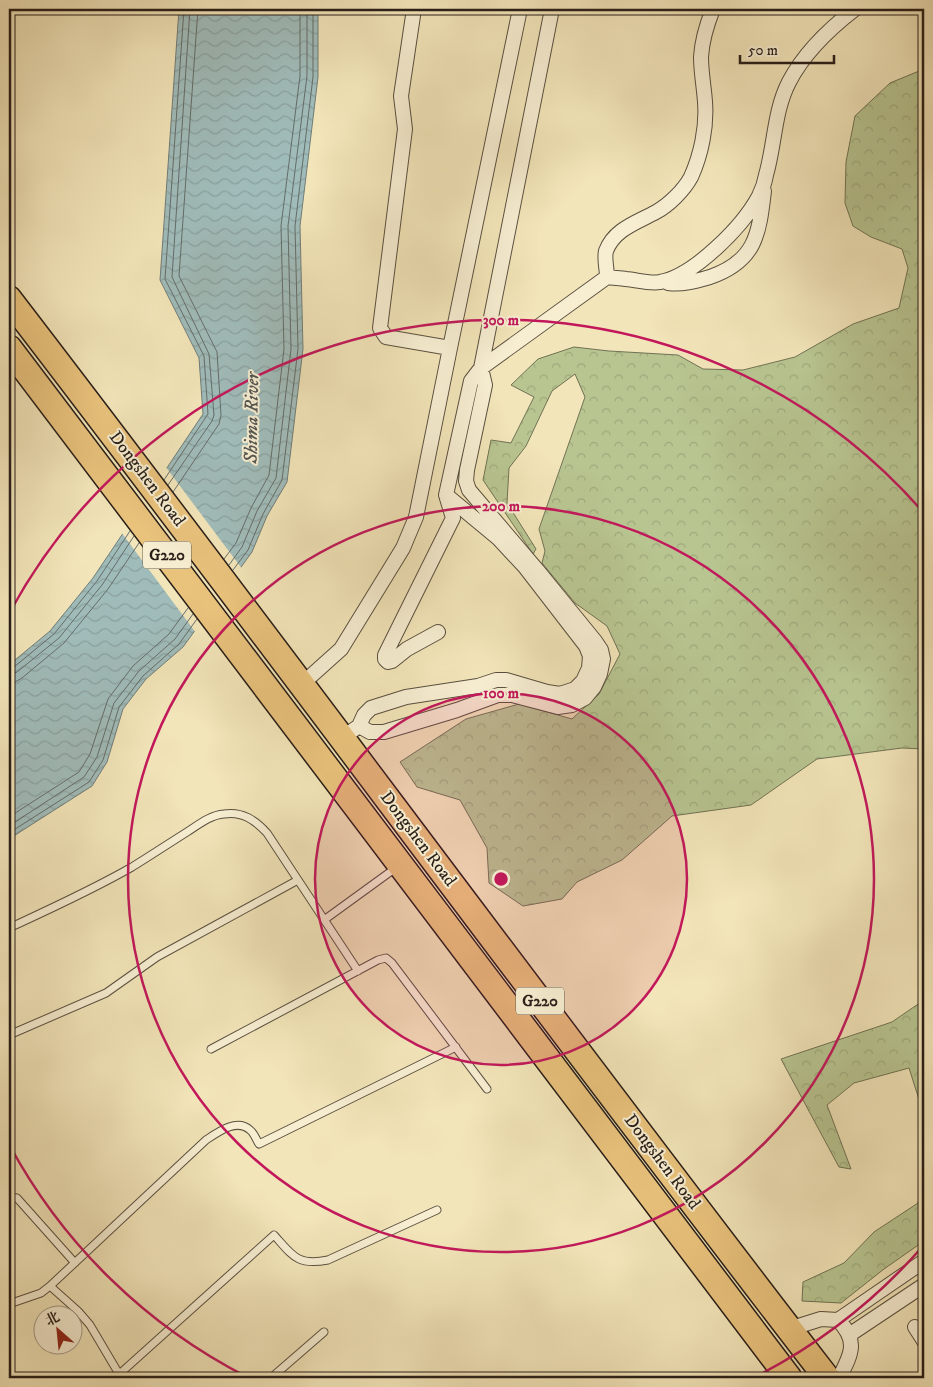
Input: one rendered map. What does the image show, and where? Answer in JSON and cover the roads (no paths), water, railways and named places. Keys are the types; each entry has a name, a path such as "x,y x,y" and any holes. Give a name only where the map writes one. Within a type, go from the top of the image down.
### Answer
{"highway":[{"name":"Dongshen Road","path":"9,299 302,684 351,732 585,1062 827,1378"},
{"name":"Dongshen Road","path":"9,348 789,1378"}],"street":[{"path":"414,9 401,96 405,129 380,328 386,337 450,348"},
{"path":"302,684 341,648 403,548 416,517 520,9"},
{"path":"351,732 384,732 457,710 498,695 512,696 558,706 572,705 585,698 594,687 600,674 603,659 594,641 469,490 466,481 485,385 481,368 552,9"},
{"path":"607,277 605,253 611,241 619,233 658,211 675,198 690,179 699,158 705,124 706,103 701,55 707,26 713,9"},
{"path":"438,632 407,649 392,661 388,662 385,659 385,655 453,518 446,495 471,381 481,368 607,277 680,284 720,273 736,264 747,253 754,241 760,222 766,174 781,100 788,83 800,64 820,41 837,23 855,9"},
{"path":"660,283 682,274 701,262 729,235 759,196 766,174"},
{"path":"351,732 371,708 406,697 478,686 496,680 506,680 560,694 575,689 583,681 589,668 590,656 586,646 525,567 498,538 446,495"},
{"path":"789,1329 821,1320 838,1320 924,1261"},
{"path":"849,1335 924,1285"},
{"path":"838,1320 846,1328 851,1342 851,1351 839,1378"},
{"path":"915,1328 924,1340"}],"lane":[{"path":"9,928 131,867 207,820 222,814 235,813 247,817 267,833 358,970"},
{"path":"324,920 400,864"},
{"path":"9,1035 106,994 157,957 298,880"},
{"path":"211,1049 383,958 390,960 486,1089"},
{"path":"9,1304 40,1293 50,1286 206,1140 219,1132 234,1125 243,1126 251,1130 259,1144 456,1048"},
{"path":"9,1197 17,1198 75,1263"},
{"path":"50,1286 78,1311 90,1325 117,1376 274,1236 296,1258 313,1263 328,1260 437,1210"},
{"path":"271,1378 324,1332"}],"water":[{"name":"Shima River","path":"179,9 318,9 318,77 300,226 303,349 287,482 267,516 252,552 183,647 146,679 123,709 107,762 92,786 9,839 9,665 50,631 93,578 203,414 199,358 160,280"}]}
